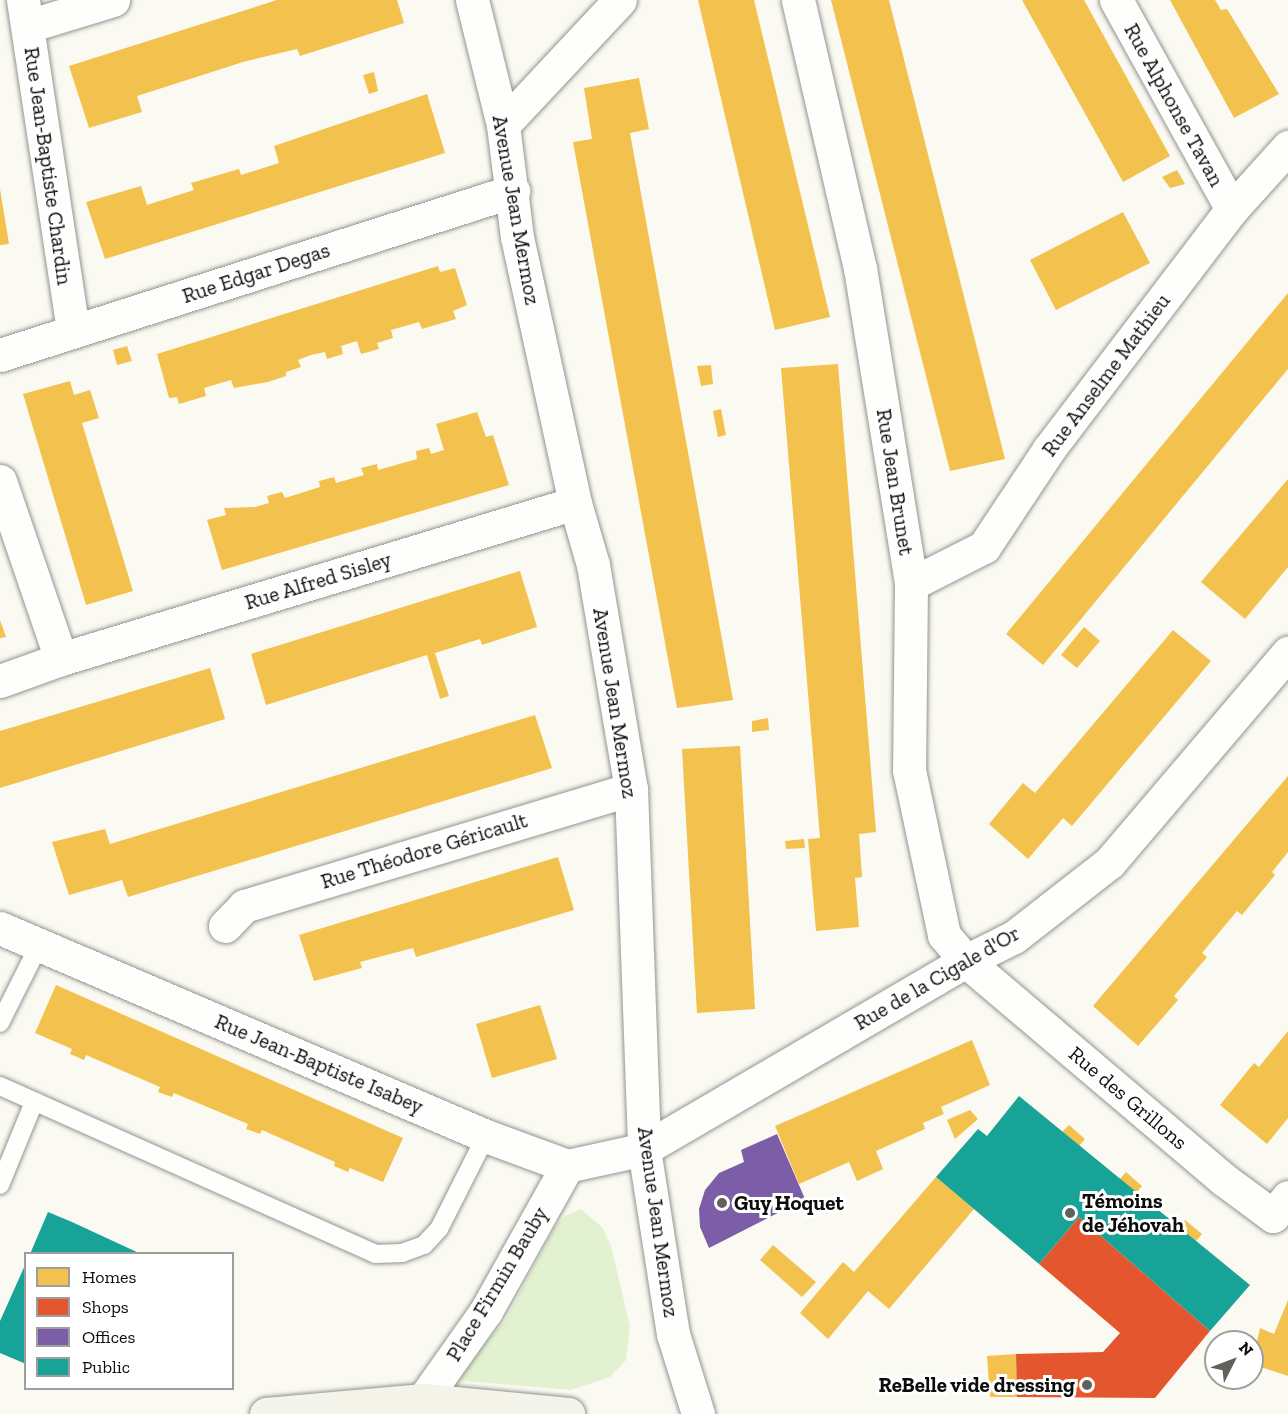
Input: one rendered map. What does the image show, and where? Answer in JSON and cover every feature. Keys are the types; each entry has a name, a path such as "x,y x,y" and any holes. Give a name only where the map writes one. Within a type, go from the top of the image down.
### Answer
{"main road":[{"path":"266,1414 423,1400 482,1410 568,1414"}],"street":[{"path":"26,13 113,0"},
{"name":"Avenue Jean Mermoz","path":"472,0 503,125 517,237 575,503 594,565 631,789 644,1149 674,1334 698,1414"},
{"path":"503,125 620,0"},
{"name":"Rue Jean Brunet","path":"798,0 860,268 911,584 909,770 944,934 966,961"},
{"name":"Rue Alphonse Tavan","path":"1116,0 1232,209"},
{"name":"Rue Jean-Baptiste Chardin","path":"26,13 73,331"},
{"name":"Rue Anselme Mathieu","path":"911,584 984,547 1049,449 1232,209 1288,147"},
{"name":"Rue Edgar Degas","path":"0,355 513,191"},
{"path":"0,481 61,659"},
{"name":"Rue Alfred Sisley","path":"0,681 61,659 575,503"},
{"name":"Rue de la Cigale d'Or","path":"644,1149 966,961 1014,938 1110,862 1288,653"},
{"name":"Rue Théodore Géricault","path":"225,926 244,906 631,789"},
{"name":"Rue Jean-Baptiste Isabey","path":"0,928 486,1136 567,1166"},
{"name":"Rue des Grillons","path":"966,961 1283,1212"},
{"path":"567,1166 644,1149"},
{"name":"Place Firmin Bauby","path":"423,1400 486,1311 567,1166"}],"lane":[{"path":"0,1023 39,945"},
{"path":"0,1086 375,1254 402,1253 424,1245 439,1229 486,1136"},
{"path":"0,1185 34,1102"}],"green space":[{"path":"581,1209 602,1227 611,1246 630,1326 626,1360 610,1377 571,1390 452,1380 505,1321 555,1226 565,1216"}],"building: Homes":[{"path":"277,0 397,0 404,23 300,56 297,49 243,62 137,96 142,112 89,128 69,66"},
{"path":"698,0 754,0 830,317 775,330"},
{"path":"831,0 889,0 1005,459 950,471"},
{"path":"1022,0 1084,0 1170,156 1123,182"},
{"path":"1170,0 1215,0 1221,10 1227,9 1279,94 1234,118"},
{"path":"374,72 378,91 369,94 363,75"},
{"path":"639,78 649,129 630,133 733,700 677,708 573,142 592,139 584,88"},
{"path":"427,94 445,153 105,259 86,202 141,186 147,205 194,190 191,183 239,169 241,175 279,163 274,146"},
{"path":"1177,170 1185,184 1170,188 1162,177"},
{"path":"0,189 9,244 0,245"},
{"path":"1123,212 1150,263 1056,310 1030,260"},
{"path":"438,266 440,272 455,268 467,305 453,311 456,319 422,329 419,322 391,330 393,338 377,343 379,349 361,354 357,341 341,346 343,354 327,359 325,352 311,355 298,360 301,367 286,372 286,376 268,382 234,388 231,380 204,388 206,396 179,404 177,397 169,398 157,354"},
{"path":"1288,293 1288,369 1043,665 1006,634"},
{"path":"127,346 132,361 117,365 113,350"},
{"path":"838,364 876,832 859,834 862,877 855,878 859,927 816,931 808,839 820,838 781,368"},
{"path":"711,365 713,384 701,386 697,366"},
{"path":"70,381 74,395 90,390 99,418 82,423 133,591 86,605 23,394"},
{"path":"721,409 726,435 718,437 713,411"},
{"path":"477,412 486,437 493,435 509,485 222,570 207,520 226,515 224,508 255,507 269,503 267,496 282,492 285,498 320,487 319,481 334,477 336,483 364,475 361,468 377,464 378,470 417,459 416,451 429,448 431,454 444,450 436,424"},
{"path":"1288,479 1288,567 1245,619 1201,582"},
{"path":"520,571 537,627 482,645 480,639 435,653 449,696 440,699 427,655 266,705 251,654"},
{"path":"0,620 6,637 0,638"},
{"path":"1084,627 1100,641 1077,668 1061,655"},
{"path":"1173,630 1211,661 1072,826 1063,818 1028,859 989,824 1023,783 1035,793"},
{"path":"210,668 225,719 0,788 0,731"},
{"path":"535,715 552,768 128,897 122,880 69,895 52,842 105,829 110,844"},
{"path":"768,718 769,730 752,732 752,721"},
{"path":"740,746 755,1009 697,1013 682,749"},
{"path":"1288,776 1288,852 1272,872 1275,875 1242,915 1237,911 1202,953 1207,957 1174,996 1178,1000 1138,1046 1093,1006"},
{"path":"804,839 805,848 786,849 785,841"},
{"path":"558,857 574,910 416,957 413,948 360,962 362,968 314,981 299,935"},
{"path":"56,985 403,1138 383,1182 350,1168 348,1172 334,1166 335,1162 262,1130 260,1134 246,1129 248,1124 174,1093 172,1097 158,1092 160,1087 86,1055 84,1060 70,1054 72,1049 35,1033"},
{"path":"540,1005 557,1059 492,1078 476,1024"},
{"path":"1288,1031 1288,1118 1267,1144 1220,1105 1254,1063 1259,1067"},
{"path":"972,1040 990,1085 941,1107 944,1114 923,1123 925,1129 876,1151 883,1169 857,1181 849,1162 799,1184 775,1126"},
{"path":"970,1110 978,1119 955,1139 947,1120"},
{"path":"1069,1125 1085,1139 1079,1146 1062,1132"},
{"path":"1126,1172 1142,1186 1136,1193 1120,1179"},
{"path":"936,1177 974,1209 889,1309 868,1291 828,1339 800,1313 843,1262 854,1272"},
{"path":"1185,1220 1202,1234 1196,1241 1179,1227"},
{"path":"773,1245 816,1282 802,1297 760,1260"},
{"path":"1288,1300 1288,1376 1264,1368 1264,1330 1260,1330 1260,1328 1274,1334"},
{"path":"1016,1354 1017,1397 990,1397 987,1356"}],"building: Shops":[{"path":"1079,1217 1209,1330 1204,1330 1204,1338 1155,1398 1017,1397 1016,1354 1103,1352 1120,1333 1039,1264"}],"building: Offices":[{"path":"777,1134 805,1199 709,1248 700,1227 699,1209 705,1190 719,1173 744,1162 741,1150"}],"building: Public":[{"name":"Témoins de Jéhovah","path":"1019,1096 1250,1285 1209,1330 1079,1217 1039,1264 936,1177 978,1129 987,1136"},
{"path":"48,1212 137,1252 31,1252"},
{"path":"24,1267 24,1363 0,1353 0,1321"}],"place":[{"name":"Guy Hoquet","path":"722,1203"},
{"name":"Témoins de Jéhovah","path":"1070,1213"},
{"name":"ReBelle vide dressing","path":"1087,1385"}]}
